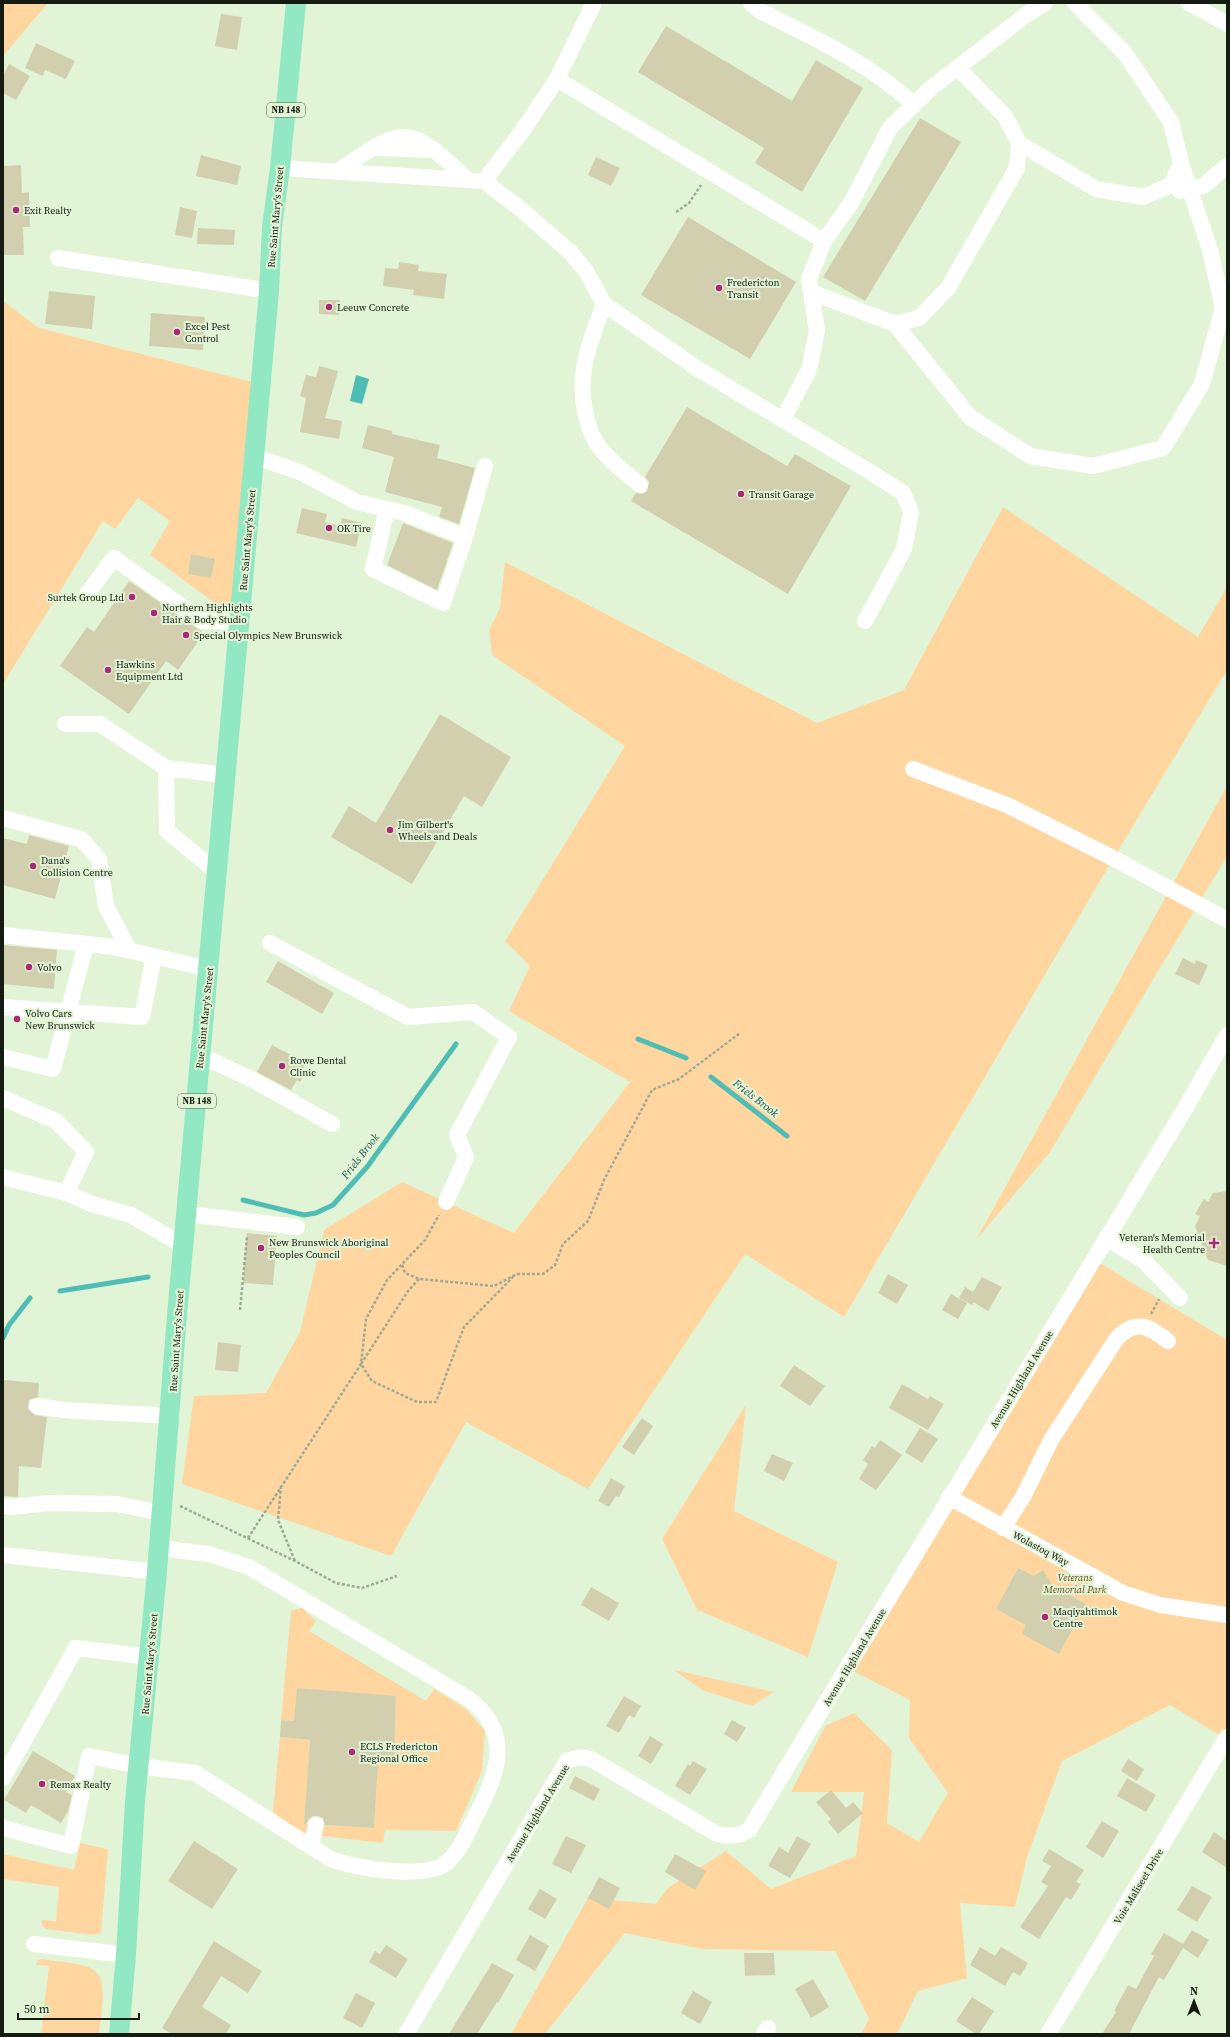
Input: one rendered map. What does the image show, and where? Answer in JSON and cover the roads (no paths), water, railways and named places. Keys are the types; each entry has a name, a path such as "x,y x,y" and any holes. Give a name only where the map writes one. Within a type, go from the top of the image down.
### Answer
{"main road":[{"name":"Rue Saint Mary's Street","path":"119,2034 139,1766 158,1572 161,1513 200,1054 218,873 225,775 269,291 272,227 280,168 296,3"}],"street":[{"path":"484,181 524,130 557,79 594,3"},
{"path":"752,3 760,11 850,56 893,86 914,105"},
{"path":"783,419 808,370 817,331 809,279 824,240 851,203 890,128 931,88 1026,15 1045,3"},
{"path":"811,292 895,324 970,416 1030,456 1093,466 1163,448 1202,384 1223,308 1210,250 1181,163 1171,122 1124,52 1075,3"},
{"path":"1189,3 1227,24"},
{"path":"958,68 1005,116 1019,143 1096,189 1143,197 1190,189 1204,186 1227,166"},
{"path":"557,79 824,240"},
{"path":"337,172 372,148 390,138 403,136 420,139 436,150 468,180"},
{"path":"895,324 919,318 948,288 1017,168 1019,143"},
{"path":"1143,197 1171,185 1181,163"},
{"path":"280,168 484,181 523,211 570,252 586,271 604,304 698,369 783,419 903,493 911,512 904,549 865,620"},
{"path":"58,258 269,291"},
{"path":"604,304 585,356 582,381 583,405 592,437 612,462 640,485"},
{"path":"254,456 302,473 357,502 404,513 465,537"},
{"path":"387,509 373,569 443,603 465,537 485,466"},
{"path":"87,594 114,558 202,620 240,622"},
{"path":"65,724 100,724 166,768 225,775"},
{"path":"166,768 167,831 218,873"},
{"path":"913,769 1014,809 1113,858 1227,920"},
{"path":"3,818 81,839 99,859 106,906 129,950"},
{"path":"3,935 129,950 209,969"},
{"path":"270,943 408,1017 473,1012 509,1037 457,1136 466,1156 446,1202"},
{"path":"3,1057 53,1069 86,944"},
{"path":"3,1007 142,1017 154,956"},
{"name":"Avenue Highland Avenue","path":"406,2034 567,1761 576,1757 585,1757 592,1760 717,1834 728,1837 740,1835 749,1830 1227,1035"},
{"path":"200,1054 253,1080 332,1124"},
{"path":"3,1098 56,1122 86,1152 66,1193"},
{"path":"4,1181 66,1193 95,1205 131,1215 184,1246"},
{"path":"187,1214 297,1227"},
{"path":"1106,1238 1143,1260 1180,1298"},
{"path":"1003,1528 1023,1497 1051,1440 1118,1338 1125,1331 1137,1326 1150,1327 1168,1341"},
{"path":"37,1406 63,1410 170,1416"},
{"name":"Wolastoq Way","path":"949,1497 1003,1528 1124,1593 1160,1605 1227,1615"},
{"path":"3,1506 13,1507 50,1503 117,1504 161,1513"},
{"path":"3,1828 71,1846 89,1756 139,1766 195,1773 330,1858 343,1864 361,1868 420,1872 434,1869 445,1864 456,1854 491,1786 496,1772 497,1740 493,1724 483,1709 469,1699 258,1572 236,1561 209,1554 159,1548"},
{"path":"3,1555 158,1572"},
{"path":"3,1778 76,1648 149,1657"},
{"name":"Voie Maliseet Drive","path":"1048,2034 1227,1737"},
{"path":"311,1846 316,1824"},
{"path":"34,1944 126,1955"}],"water":[{"path":"356,375 369,379 362,404 350,401"}],"waterway":[{"name":"Friels Brook","path":"638,1039 686,1058"},
{"name":"Friels Brook","path":"243,1200 304,1215 316,1213 333,1205 367,1167 456,1044"},
{"name":"Friels Brook","path":"711,1077 787,1136"},
{"name":"Friels Brook","path":"60,1291 148,1277"},
{"name":"Friels Brook","path":"3,1338 9,1325 30,1298"}],"place":[{"name":"Exit Realty","path":"16,210"},
{"name":"Fredericton Transit","path":"719,288"},
{"name":"Leeuw Concrete","path":"329,307"},
{"name":"Excel Pest Control","path":"177,332"},
{"name":"Transit Garage","path":"741,494"},
{"name":"OK Tire","path":"329,528"},
{"name":"Surtek Group Ltd","path":"132,597"},
{"name":"Northern Highlights Hair & Body Studio","path":"154,613"},
{"name":"Special Olympics New Brunswick","path":"186,635"},
{"name":"Hawkins Equipment Ltd","path":"108,670"},
{"name":"Jim Gilbert's Wheels and Deals","path":"390,830"},
{"name":"Dana's Collision Centre","path":"33,866"},
{"name":"Volvo","path":"29,967"},
{"name":"Volvo Cars New Brunswick","path":"17,1019"},
{"name":"Rowe Dental Clinic","path":"282,1066"},
{"name":"Veteran's Memorial Health Centre","path":"1214,1243"},
{"name":"New Brunswick Aboriginal Peoples Council","path":"261,1248"},
{"name":"Maqiyahtimok Centre","path":"1045,1617"},
{"name":"ECLS Fredericton Regional Office","path":"352,1752"},
{"name":"Remax Realty","path":"42,1784"}],"park label":[{"name":"Veterans Memorial Park","path":"1075,1582"}]}
